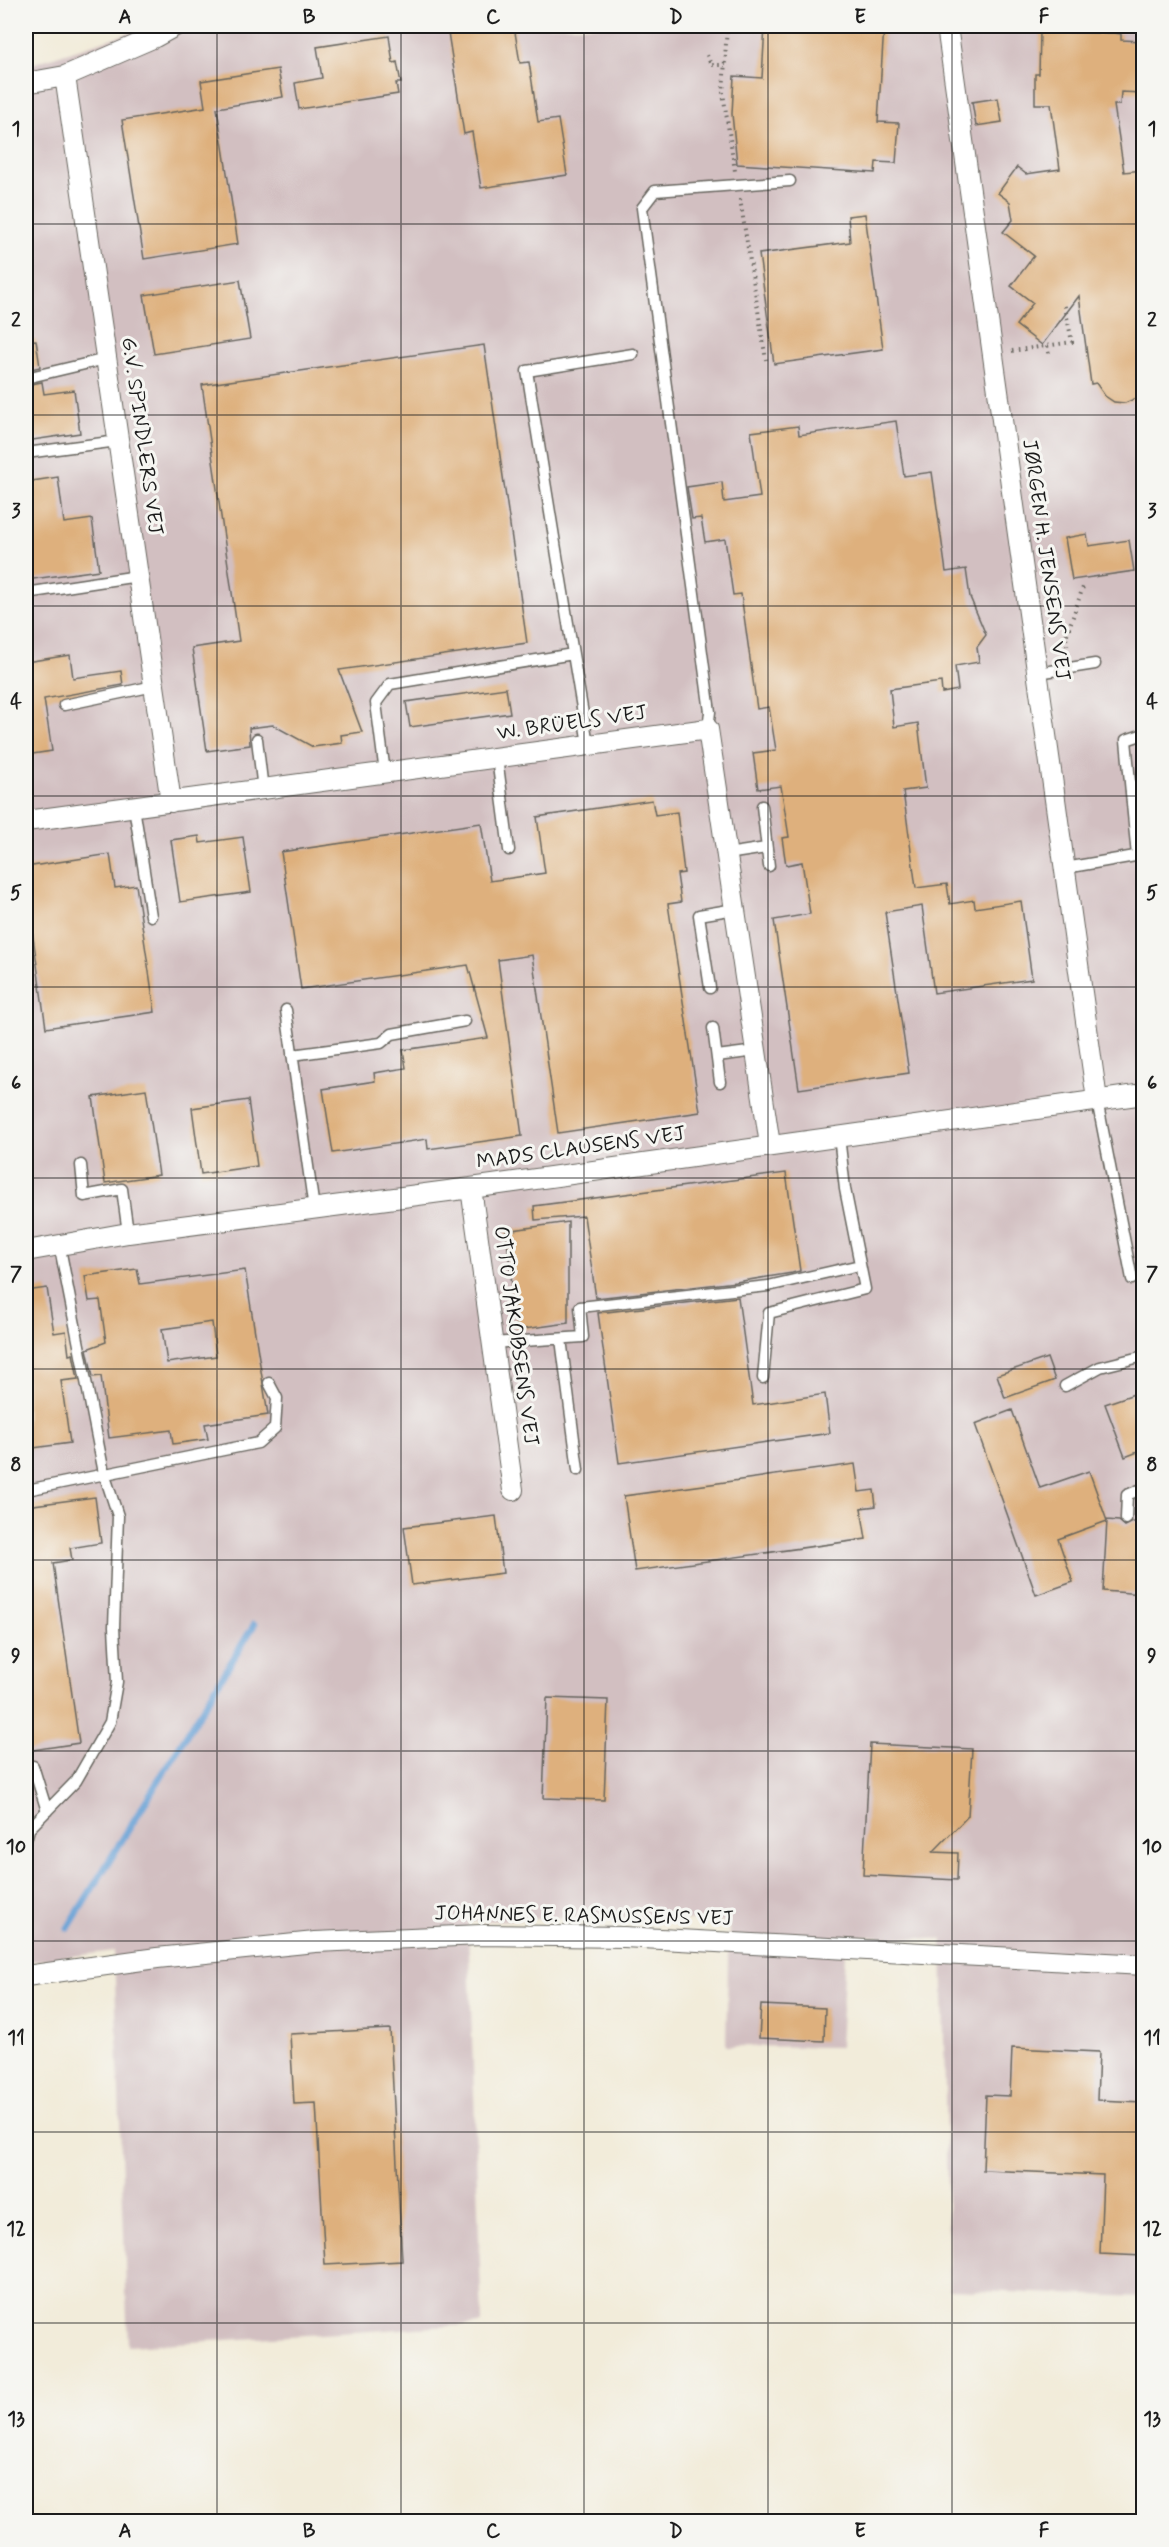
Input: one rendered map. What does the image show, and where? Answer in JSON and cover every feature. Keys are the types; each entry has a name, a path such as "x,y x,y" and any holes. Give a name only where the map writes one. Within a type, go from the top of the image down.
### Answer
{"street":[{"path":"26,83 65,76 176,26"},
{"name":"JØRGEN H. JENSENS VEJ","path":"947,26 1097,1100"},
{"name":"G.V. SPINDLERS VEJ","path":"65,76 171,802"},
{"path":"708,729 770,1145"},
{"name":"W. BRÜELS VEJ","path":"26,821 708,729"},
{"name":"MADS CLAUSENS VEJ","path":"26,1251 128,1233 471,1188 1143,1094"},
{"name":"OTTO JAKOBSENS VEJ","path":"471,1188 513,1490"},
{"name":"JOHANNES E. RASMUSSENS VEJ","path":"26,1976 157,1958 315,1942 482,1935 624,1937 1143,1965"}],"lane":[{"path":"708,729 710,712 642,208 655,191 790,181"},
{"path":"588,744 527,372 633,354"},
{"path":"26,378 106,359"},
{"path":"26,453 118,441"},
{"path":"26,593 138,576"},
{"path":"386,773 376,703 390,684 573,654"},
{"path":"1038,673 1095,664"},
{"path":"64,705 154,686"},
{"path":"1065,868 1140,855 1126,740 1143,734"},
{"path":"257,739 263,790"},
{"path":"497,758 509,850"},
{"path":"762,806 769,866"},
{"path":"134,807 151,916"},
{"path":"727,854 766,848"},
{"path":"710,988 699,915 735,909"},
{"path":"286,1010 314,1209"},
{"path":"292,1054 381,1043 392,1034 465,1021"},
{"path":"713,1028 720,1082"},
{"path":"717,1056 756,1051"},
{"path":"1097,1100 1132,1279"},
{"path":"763,1378 769,1313 865,1289 845,1189 839,1136"},
{"path":"81,1165 84,1196 122,1189 128,1233"},
{"path":"26,1840 29,1829 76,1781 82,1771 110,1722 117,1682 114,1628 118,1516 104,1473 59,1244"},
{"path":"492,1343 583,1336 580,1307 768,1286 860,1265"},
{"path":"561,1339 578,1470"},
{"path":"1065,1386 1101,1367 1143,1356"},
{"path":"27,1490 258,1443 275,1428 277,1398 269,1383"},
{"path":"1126,1519 1127,1495 1143,1488"},
{"path":"33,1766 47,1811"}],"path":[{"path":"707,55 711,65 725,65"},
{"path":"993,354 1072,342 1064,302"},
{"path":"1047,346 1048,355"},
{"path":"1071,668 1066,637 1083,587"}],"shaded area":[{"path":"150,26 1143,26 1143,2297 949,2290 942,1939 846,1935 840,2047 726,2046 729,1922 596,1916 468,1922 482,2324 128,2346 114,1951 26,1962 26,66"}],"building":[{"path":"447,26 514,26 520,63 529,62 538,122 558,119 567,175 481,188 472,132 464,134"},
{"path":"765,26 884,26 878,122 899,123 896,163 876,162 875,173 737,164 732,114 734,76 762,78"},
{"path":"1040,32 1114,33 1121,34 1121,40 1143,41 1143,93 1121,92 1120,105 1114,105 1124,172 1143,170 1143,266 1137,267 1143,311 1143,390 1139,397 1125,403 1114,402 1105,396 1096,383 1091,384 1079,296 1042,345 1016,325 1033,303 1011,286 1034,256 1003,232 1013,220 1010,202 998,193 1017,167 1026,174 1060,169 1051,104 1035,104 1035,74 1039,74"},
{"path":"389,36 393,63 397,62 401,83 396,83 398,94 299,109 295,83 322,78 317,47"},
{"path":"278,69 283,97 217,108 238,244 144,259 122,120 205,107 201,81"},
{"path":"998,98 1002,122 976,126 972,102"},
{"path":"865,214 883,349 774,364 759,254 850,242 848,216"},
{"path":"240,280 250,339 154,354 144,295"},
{"path":"36,340 40,367 26,370 26,341"},
{"path":"484,345 527,643 339,670 362,732 341,735 342,743 313,747 273,725 249,728 250,745 207,751 192,648 239,641 202,385"},
{"path":"42,382 44,394 74,390 80,433 26,441 26,385"},
{"path":"896,421 904,476 932,472 946,572 966,569 970,597 986,635 977,647 979,662 955,666 958,690 942,693 941,682 890,689 894,727 918,723 926,788 903,791 916,888 947,884 950,904 974,900 975,908 1021,901 1032,979 934,993 922,906 885,912 909,1073 799,1089 774,920 810,914 802,862 786,865 782,838 789,837 781,786 758,789 753,753 776,750 769,707 757,709 741,594 733,595 725,539 705,542 701,518 692,519 687,487 722,482 724,502 760,497 751,432 798,426 799,435"},
{"path":"58,477 64,523 92,519 99,570 26,580 26,482"},
{"path":"1087,534 1089,546 1129,540 1134,571 1072,580 1065,538"},
{"path":"70,655 73,678 121,671 123,685 44,699 52,751 26,755 26,662"},
{"path":"506,688 510,713 410,727 406,702"},
{"path":"652,800 655,815 677,812 684,873 677,874 681,902 668,904 700,1112 558,1133 532,955 498,960 522,1136 428,1149 427,1139 333,1153 323,1089 375,1081 374,1073 406,1068 403,1050 488,1038 468,965 301,989 281,852 481,823 490,881 545,873 537,817"},
{"path":"199,836 200,843 243,837 251,892 180,902 171,840"},
{"path":"110,854 115,888 136,885 155,1012 46,1028 26,888 26,867"},
{"path":"146,1089 159,1175 105,1183 93,1097"},
{"path":"248,1100 257,1166 201,1174 192,1108"},
{"path":"786,1173 800,1271 792,1273 736,1282 596,1298 584,1216 535,1220 534,1206"},
{"path":"568,1222 568,1323 517,1330 506,1231"},
{"path":"137,1269 140,1284 245,1270 268,1415 205,1424 208,1439 173,1444 171,1430 109,1438 101,1376 93,1377 87,1349 106,1342 100,1300 89,1301 85,1276","holes":["212,1322 216,1356 167,1363 162,1329"]},
{"path":"47,1288 54,1333 66,1331 69,1355 73,1354 78,1379 61,1381 70,1443 26,1449 26,1291"},
{"path":"738,1297 753,1405 825,1394 830,1433 619,1463 598,1313"},
{"path":"1047,1358 1055,1380 1005,1398 997,1375"},
{"path":"1134,1394 1143,1415 1143,1450 1125,1457 1105,1404"},
{"path":"1012,1410 1040,1488 1089,1471 1107,1521 1058,1539 1073,1582 1036,1595 975,1424"},
{"path":"855,1464 859,1492 874,1490 876,1506 861,1508 866,1539 635,1571 624,1496"},
{"path":"95,1497 101,1543 70,1548 72,1560 53,1563 79,1743 26,1751 26,1506"},
{"path":"496,1516 503,1573 412,1585 404,1527"},
{"path":"1107,1520 1119,1521 1125,1526 1133,1522 1143,1522 1143,1594 1103,1591"},
{"path":"547,1698 608,1700 604,1800 543,1798"},
{"path":"870,1744 972,1749 968,1816 933,1852 958,1853 957,1880 863,1875"},
{"path":"761,2005 825,2008 824,2041 759,2038"},
{"path":"390,2029 402,2261 325,2265 316,2103 294,2104 290,2034"},
{"path":"1012,2048 1099,2052 1097,2100 1143,2102 1143,2256 1100,2254 1103,2175 983,2170 986,2095 1010,2096"}],"waterway":[{"path":"68,1928 254,1625"}]}
